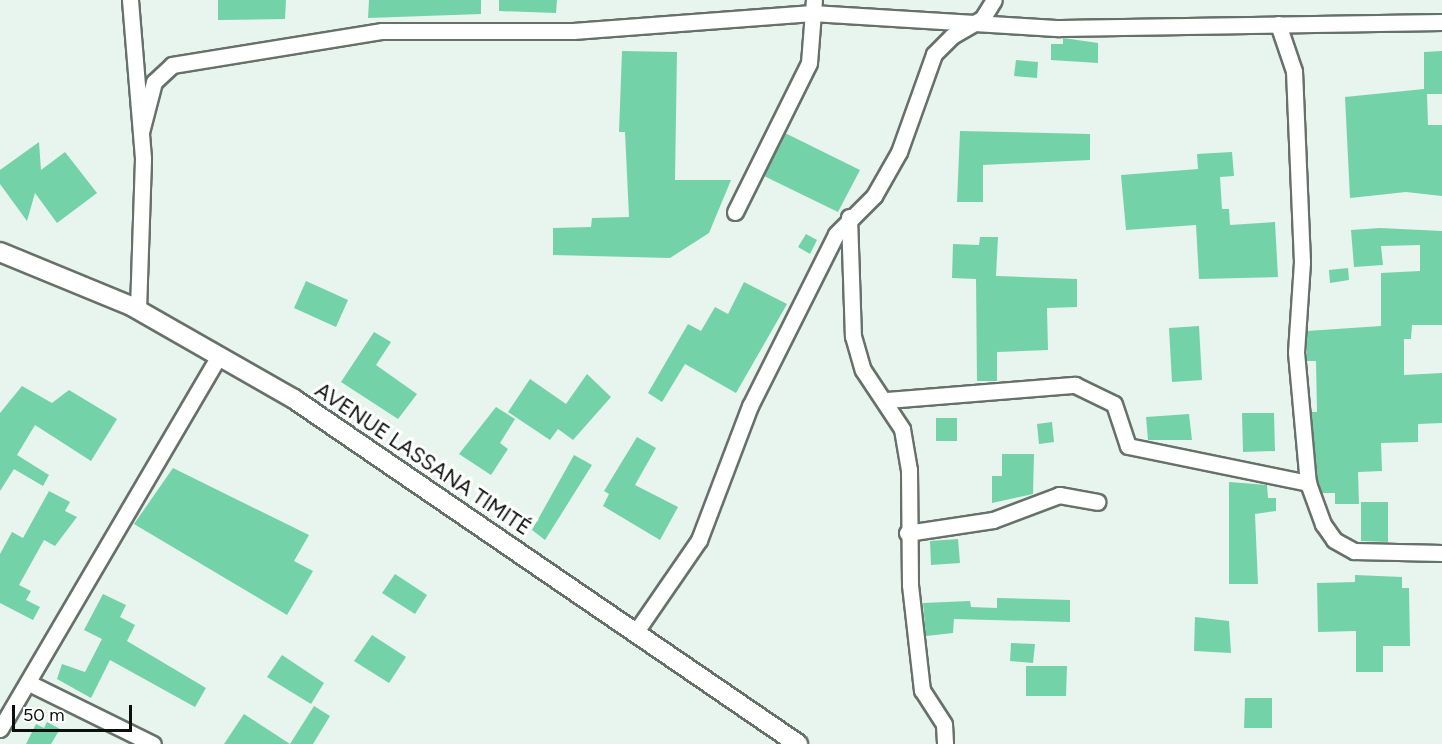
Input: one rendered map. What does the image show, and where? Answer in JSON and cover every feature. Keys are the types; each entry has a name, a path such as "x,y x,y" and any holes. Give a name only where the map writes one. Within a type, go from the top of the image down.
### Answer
{"street":[{"path":"130,0 141,132 144,242 138,310"},
{"path":"637,630 699,540 750,406 849,217 881,186 914,122 939,46 982,19 994,0"},
{"path":"141,132 160,72 190,60 382,31 573,31 813,7 982,19 1059,28 1442,22"},
{"path":"735,212 810,63 813,7"},
{"path":"1278,24 1294,71 1302,262 1296,352 1308,483 1323,524 1334,540 1354,551 1442,553"},
{"path":"849,217 853,336 863,370 887,400 902,429 909,470 908,533 922,690 944,724 945,744"},
{"name":"AVENUE LASSANA TIMITÉ","path":"0,252 138,310 294,399 637,630 798,744"},
{"path":"0,729 219,356"},
{"path":"887,400 1075,385 1114,404 1128,446 1308,483"},
{"path":"908,533 993,520 1059,495 1097,502"},
{"path":"29,683 138,740 153,744"}],"building":[{"path":"218,0 286,0 285,19 218,20"},
{"path":"369,0 481,0 481,14 368,18"},
{"path":"499,0 557,0 556,13 499,11"},
{"path":"1063,38 1098,43 1098,63 1051,60 1051,44 1063,44"},
{"path":"622,51 677,52 675,180 731,180 709,233 670,258 553,255 553,228 591,227 592,218 629,217 625,132 619,132"},
{"path":"1442,51 1442,94 1427,94 1428,125 1442,125 1442,196 1406,192 1350,198 1345,97 1424,89 1424,52"},
{"path":"1016,60 1038,62 1037,78 1014,76"},
{"path":"960,131 1090,134 1090,160 983,165 983,202 957,202"},
{"path":"785,133 860,170 838,212 764,176"},
{"path":"39,142 41,170 65,152 97,193 57,223 35,193 27,221 0,184 0,170"},
{"path":"1232,152 1234,176 1220,177 1222,209 1229,209 1230,225 1275,222 1278,277 1199,279 1196,225 1126,230 1121,175 1198,169 1197,154"},
{"path":"1380,228 1442,231 1442,325 1412,325 1411,339 1404,339 1404,375 1442,373 1442,423 1418,424 1418,442 1381,443 1382,471 1358,472 1359,504 1335,504 1335,493 1322,493 1318,481 1311,412 1317,412 1316,361 1307,361 1307,331 1381,326 1381,273 1420,271 1420,245 1381,246 1383,265 1354,267 1351,230"},
{"path":"806,234 817,240 810,254 798,247"},
{"path":"980,237 998,237 996,276 1077,279 1077,307 1047,308 1048,350 997,352 997,381 977,381 976,279 952,278 953,244 979,245"},
{"path":"1348,268 1349,280 1330,283 1329,270"},
{"path":"306,281 348,300 336,327 294,308"},
{"path":"744,282 787,304 736,393 685,364 662,402 648,393 688,324 701,331 715,307 728,314"},
{"path":"1199,326 1202,380 1172,382 1169,328"},
{"path":"374,332 391,342 376,365 417,394 398,419 341,382"},
{"path":"587,374 611,397 573,440 558,429 550,440 508,412 530,379 566,404"},
{"path":"22,386 52,403 69,390 117,419 91,461 35,425 17,455 49,475 43,486 14,469 0,491 0,413"},
{"path":"496,407 515,419 500,443 508,449 491,475 459,454"},
{"path":"1242,413 1274,413 1275,451 1243,452"},
{"path":"1189,414 1192,440 1148,440 1146,417"},
{"path":"936,418 957,418 957,441 936,441"},
{"path":"1052,422 1054,442 1039,444 1037,424"},
{"path":"637,437 656,448 635,485 678,507 660,540 603,506 609,494 604,491"},
{"path":"1002,454 1034,454 1033,494 992,503 992,476 1002,476"},
{"path":"574,455 592,465 545,540 532,530"},
{"path":"173,468 309,535 294,561 313,571 287,615 134,524"},
{"path":"1229,482 1267,485 1268,498 1276,498 1276,511 1255,514 1258,584 1229,584"},
{"path":"49,491 70,502 65,511 77,517 55,546 44,540 19,585 31,591 26,600 40,607 33,620 0,603 0,554 12,532 23,538"},
{"path":"1361,502 1388,502 1388,542 1361,541"},
{"path":"958,539 960,563 931,565 930,541"},
{"path":"395,574 427,595 415,614 382,593"},
{"path":"1355,575 1402,577 1402,588 1409,588 1410,646 1383,646 1383,672 1356,672 1356,631 1318,632 1317,583 1355,582"},
{"path":"103,594 126,605 120,617 135,625 127,641 206,688 195,707 110,660 91,698 57,679 62,664 85,672 102,639 84,630"},
{"path":"997,598 1070,600 1070,622 954,619 953,633 926,636 923,603 970,601 971,607 997,608"},
{"path":"1195,617 1229,621 1231,653 1194,651"},
{"path":"372,635 406,657 389,683 354,661"},
{"path":"1011,643 1035,644 1033,663 1010,661"},
{"path":"282,655 324,683 311,704 267,677"},
{"path":"1026,666 1067,666 1066,696 1026,696"},
{"path":"1245,698 1272,698 1272,728 1244,728"},
{"path":"314,706 330,716 313,744 290,744"},
{"path":"244,714 290,744 224,744"},
{"path":"47,722 60,729 51,744 26,744 36,724 44,728"}]}
